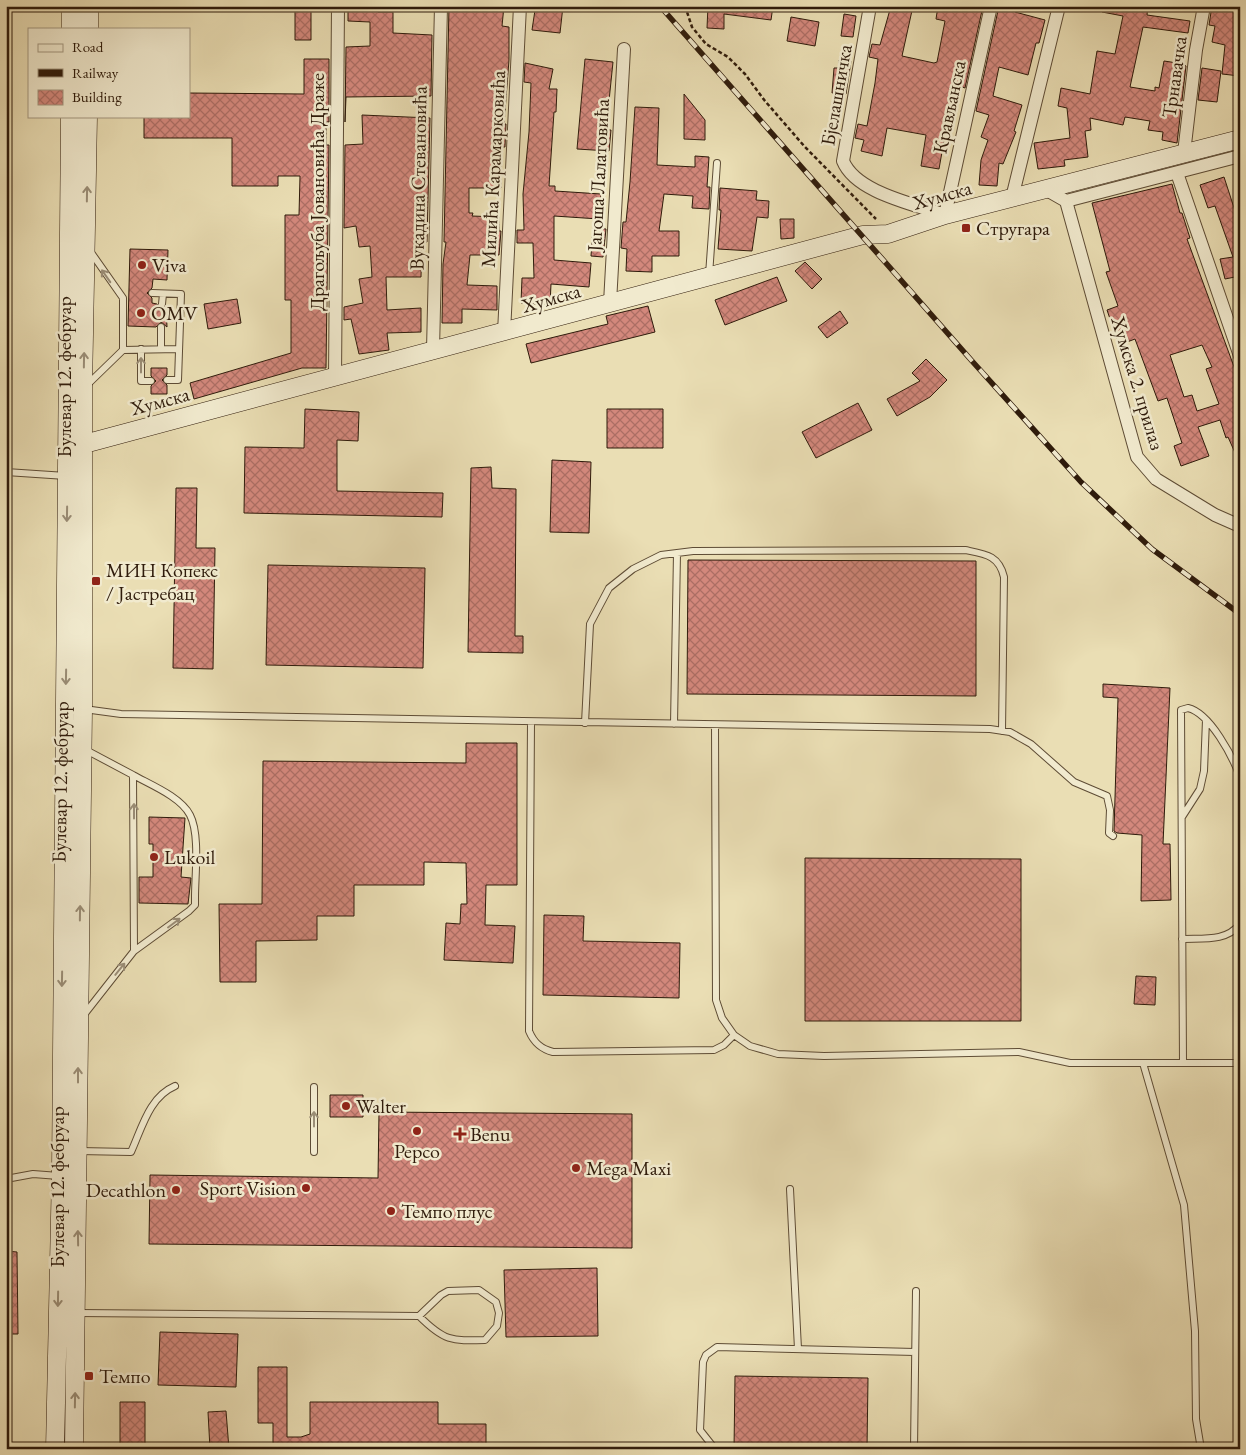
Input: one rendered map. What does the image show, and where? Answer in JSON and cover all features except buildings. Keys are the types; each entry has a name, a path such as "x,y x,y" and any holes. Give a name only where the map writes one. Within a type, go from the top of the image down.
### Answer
{"main road":[{"path":"71,6 71,28"},
{"path":"89,6 89,28"},
{"name":"Булевар 12. фебруар","path":"70,118 76,446 69,1151 77,1313 74,1449"},
{"name":"Булевар 12. фебруар","path":"76,446 83,389 88,118"},
{"name":"Хумска","path":"76,446 433,350 504,333 864,235 888,234 945,215 1240,138"},
{"name":"Булевар 12. фебруар","path":"55,1449 60,1176 69,1151 79,1021 83,709 76,476"}],"street":[{"name":"Драгољуба Јовановића Драже","path":"335,377 338,6"},
{"name":"Вукадина Стевановића","path":"433,350 441,6"},
{"name":"Милића Карамарковића","path":"504,333 520,6"},
{"name":"Бјелашничка","path":"870,6 843,161 847,170 866,187 945,215"},
{"name":"Крављанска","path":"945,215 991,6"},
{"path":"1012,198 1059,6"},
{"name":"Трнавачка","path":"1184,152 1196,50 1204,6"},
{"name":"Јагоша Лалатовића","path":"610,304 624,49"},
{"path":"1045,189 1066,201 1240,156"},
{"path":"1177,173 1240,356"},
{"name":"Хумска 2. прилаз","path":"1066,201 1136,456 1156,480 1215,515 1240,526"}],"lane":[{"path":"709,276 717,163"},
{"path":"87,243 104,272 121,292 124,314 124,350"},
{"path":"121,292 129,292"},
{"path":"152,293 180,294 178,380 167,380"},
{"path":"162,304 163,294"},
{"path":"161,349 162,327"},
{"path":"141,349 141,381 151,381"},
{"path":"83,389 106,365 124,350 179,349"},
{"path":"6,472 76,476"},
{"path":"586,723 590,624 609,588 633,569 661,555 677,553 965,550 988,555 1001,565 1004,577 1002,731"},
{"path":"674,724 677,553"},
{"path":"83,709 121,714 1002,731 1010,732 1031,744 1074,782 1107,796 1110,810 1109,833 1114,836"},
{"path":"1183,1063 1181,710 1194,709 1206,720 1234,759 1240,777"},
{"path":"1182,818 1200,789 1204,771 1206,720"},
{"path":"531,722 529,1031 532,1038 542,1048 553,1052 657,1052 714,1050 724,1045 734,1035"},
{"path":"715,725 716,1000 722,1018 734,1035 750,1046 778,1054 824,1056 1019,1052 1070,1063 1240,1064"},
{"path":"79,1021 134,951 189,912 195,905 195,827 190,814 170,797 134,775 82,748"},
{"path":"134,775 134,951"},
{"path":"1182,939 1224,936 1233,933 1240,924"},
{"path":"1143,1063 1184,1205 1195,1331 1196,1419 1201,1449"},
{"path":"69,1151 132,1152 145,1118 154,1103 175,1086"},
{"path":"314,1087 314,1152"},
{"path":"6,1179 33,1174 60,1176"},
{"path":"790,1189 798,1349"},
{"path":"77,1313 419,1316 438,1333 455,1341 485,1340 497,1326 499,1313 496,1302 479,1290 448,1291 441,1295 419,1316"},
{"path":"914,1449 916,1291"},
{"path":"715,1449 700,1430 702,1370 706,1355 717,1347 915,1352"}],"path":[{"path":"685,6 692,26 706,44 728,57 746,74 764,101 838,183 864,204 888,234"}],"railway":[{"path":"660,6 1081,482 1152,549 1240,614"}],"place":[{"name":"Стругара","path":"966,228"},
{"name":"Viva","path":"142,265"},
{"name":"OMV","path":"141,313"},
{"name":"МИН Копекс / Јастребац","path":"96,581"},
{"name":"Lukoil","path":"154,857"},
{"name":"Walter","path":"346,1106"},
{"name":"Pepco","path":"417,1131"},
{"name":"Benu","path":"460,1134"},
{"name":"Mega Maxi","path":"576,1168"},
{"name":"Sport Vision","path":"306,1188"},
{"name":"Decathlon","path":"176,1190"},
{"name":"Темпо плус","path":"391,1211"},
{"name":"Темпо","path":"89,1376"}]}
